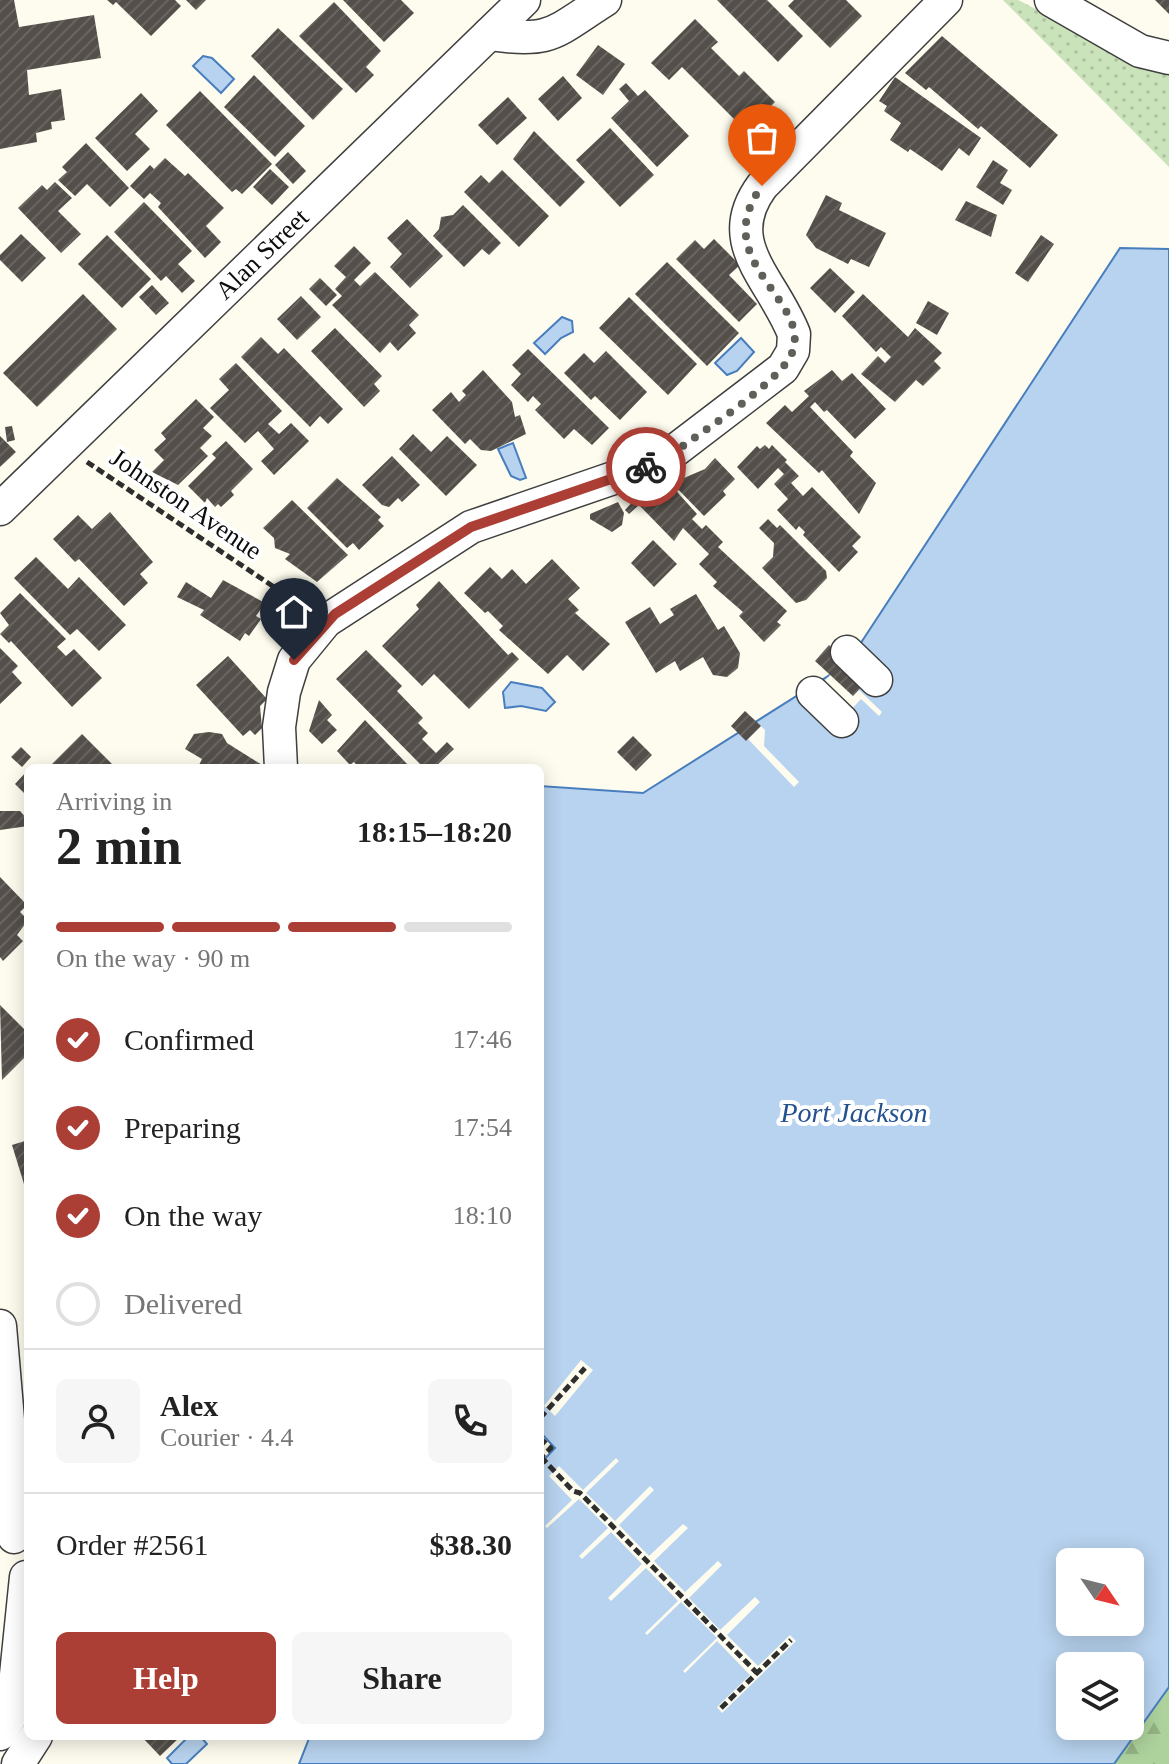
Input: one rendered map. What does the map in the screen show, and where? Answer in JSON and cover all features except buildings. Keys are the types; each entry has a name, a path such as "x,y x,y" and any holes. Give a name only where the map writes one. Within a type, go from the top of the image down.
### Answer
{"street":[{"name":"Alan Street","path":"0,509 524,0"},
{"path":"489,34 529,39 548,36 605,0"},
{"path":"281,764 279,727 284,692 294,660 326,621 471,527 660,462 783,368 793,351 794,334 746,241 743,222 749,204 762,186 946,0"},
{"path":"1051,0 1140,51 1169,58"},
{"path":"847,652 876,680"},
{"path":"813,693 842,721"},
{"path":"0,1326 18,1558 12,1714 0,1734"},
{"path":"10,1443 24,1487"},
{"path":"18,1764 33,1740"}],"path":[{"name":"Johnston Avenue","path":"63,447 326,621"},
{"path":"544,1414 585,1368"},
{"path":"544,1462 580,1493 757,1673"},
{"path":"721,1708 791,1640"}],"green space":[{"path":"1003,0 1018,0 1151,67 1169,69 1169,167"},
{"path":"1169,1687 1169,1764 1114,1764 1131,1740 1144,1740 1144,1722"}],"water":[{"path":"203,56 212,58 234,79 221,93 193,66"},
{"name":"Port Jackson","path":"1120,248 1169,249 1169,1687 1144,1722 1144,1652 1056,1652 1056,1740 1131,1740 1114,1764 299,1764 308,1740 544,1740 544,1460 555,1448 544,1436 544,786 643,793 847,664"},
{"path":"562,317 572,321 573,332 561,338 545,354 534,343"},
{"path":"741,338 754,352 737,371 727,375 715,363"},
{"path":"513,443 526,478 520,480 511,476 498,449"},
{"path":"511,682 542,688 555,702 546,711 521,706 505,708 503,692"},
{"path":"185,1740 204,1740 207,1744 186,1764 172,1764 167,1758"}],"pier":[{"path":"831,674 853,696 859,690 882,712 879,716 861,699 848,713 820,686"},
{"path":"761,726 765,730 764,746 799,782 794,787 748,739"},
{"path":"581,1360 593,1370 555,1416 544,1406"},
{"path":"616,1458 619,1461 586,1493 615,1521 650,1486 654,1490 619,1525 649,1556 683,1524 688,1528 654,1561 685,1592 718,1561 722,1565 689,1598 720,1630 755,1597 760,1602 727,1635 758,1666 790,1635 796,1641 722,1713 717,1707 750,1675 717,1641 685,1673 683,1671 717,1638 681,1602 647,1635 645,1633 678,1601 646,1568 611,1601 608,1598 642,1564 611,1532 582,1559 579,1556 608,1528 579,1499 547,1528 545,1526 572,1500 549,1476 559,1466 583,1490"}],"way so far":[{"path":"646,467 660,462 766,383 783,368 793,351 794,334 784,310 746,241 743,222 749,204 762,186"}],"route":[{"path":"294,660 335,614 471,527 646,467"}]}
